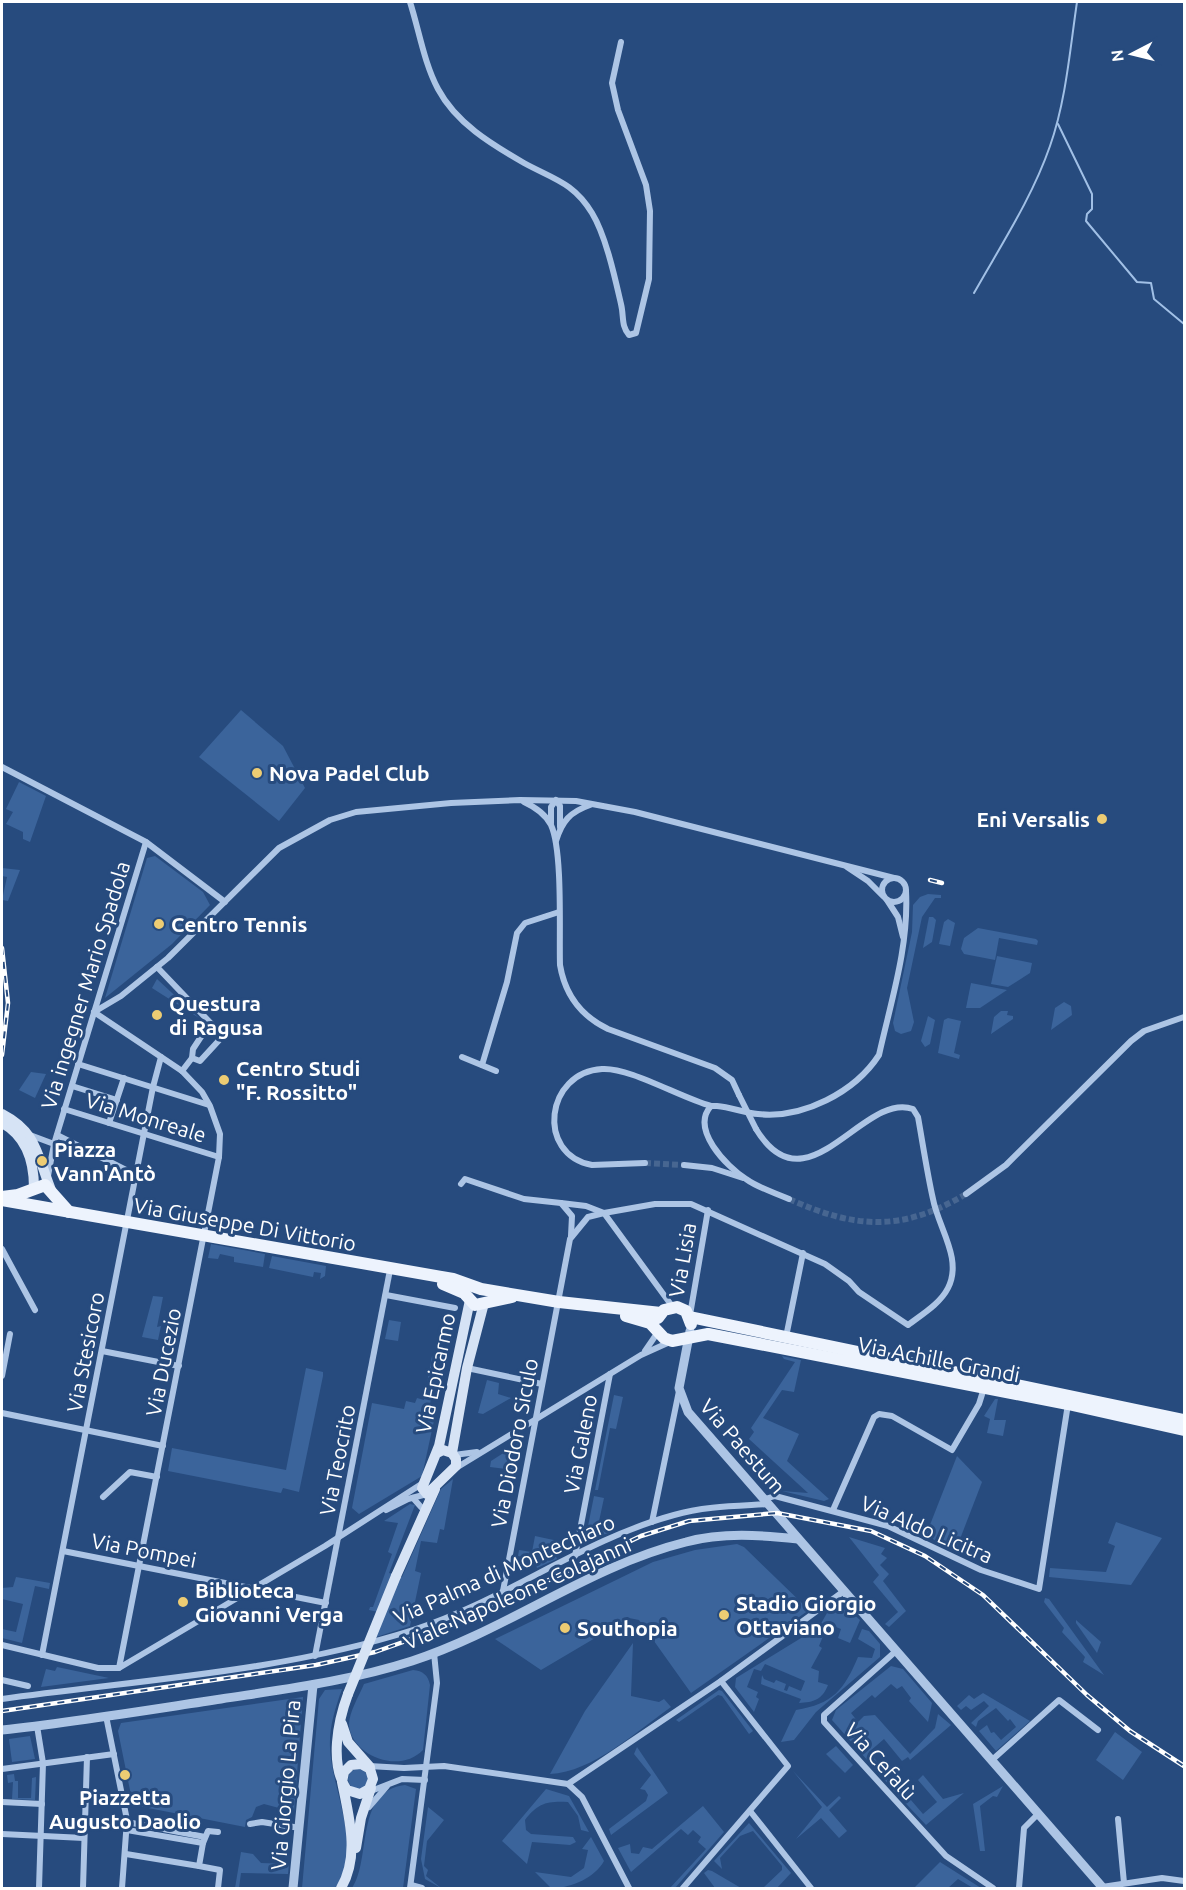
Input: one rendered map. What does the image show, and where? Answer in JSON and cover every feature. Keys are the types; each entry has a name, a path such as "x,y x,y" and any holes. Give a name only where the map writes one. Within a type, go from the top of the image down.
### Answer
{"main road":[{"path":"2,1114 18,1123 29,1135 50,1188 51,1203 39,1207 31,1200 33,1169 22,1139 14,1129 2,1123"},
{"path":"2,1198 42,1185 50,1188 70,1212"},
{"name":"Via Giuseppe Di Vittorio","path":"2,1198 39,1207 413,1274"},
{"path":"413,1274 456,1288 475,1305 523,1296"},
{"path":"413,1274 464,1281 480,1289 604,1309 661,1313 672,1306 682,1308 690,1316 682,1338 664,1338 650,1323 604,1309"},
{"path":"469,1300 471,1291 480,1289"},
{"path":"480,1289 486,1296 484,1302"},
{"name":"Via Epicarmo","path":"418,1523 422,1492 437,1453 454,1384 469,1300"},
{"name":"Via Epicarmo","path":"454,1470 456,1463 453,1454 467,1368 484,1302"},
{"path":"658,1330 661,1313"},
{"name":"Via Achille Grandi","path":"690,1316 1185,1420"},
{"name":"Via Achille Grandi","path":"682,1338 708,1334 1068,1404 1185,1430"},
{"path":"437,1453 443,1450 453,1454"},
{"path":"422,1492 436,1486 454,1470"},
{"path":"341,1888 348,1874 352,1844 342,1782 337,1727 396,1576 436,1486"},
{"path":"345,1888 353,1871 369,1779 356,1750 342,1728 348,1694"},
{"path":"342,1782 347,1768 356,1763 369,1779"},
{"path":"342,1782 351,1793 369,1779"}],"street":[{"path":"410,2 438,89 454,112 482,136 522,162 568,184 594,215 622,307 624,328 629,334 636,333 649,279 650,211 646,185 618,110 612,83 621,42"},
{"path":"2,767 146,842 225,902"},
{"path":"520,800 538,809 552,826"},
{"path":"94,1012 121,996 157,967 279,848 330,820 356,812 520,800 556,800 593,804 635,812 902,881 906,891 905,943 879,1055 870,1069 821,1103 779,1115 757,1114 687,1100 610,1069 585,1072 569,1083 556,1104 553,1120 558,1141 568,1154 592,1165 645,1163"},
{"path":"556,800 551,807 556,842 562,980 583,1014 608,1029 715,1068 732,1080 756,1129 778,1153 796,1159 817,1154 878,1114 904,1107 913,1109 918,1118 933,1202 948,1243 952,1270 948,1288 932,1306 908,1325 859,1292 849,1281 825,1264 691,1204 655,1204 604,1212 588,1217 570,1239"},
{"path":"556,800 560,806 560,827 556,842"},
{"path":"560,827 575,810 593,804"},
{"name":"Via ingegner Mario Spadola","path":"50,1188 56,1139 64,1109 146,842"},
{"path":"838,863 856,873 892,902 900,901 906,891"},
{"path":"894,878 883,884 885,898 898,917 905,943"},
{"path":"482,1065 507,982 517,933 525,923 559,912"},
{"path":"157,967 223,1039 200,1061 192,1058"},
{"name":"Via Ducezio","path":"94,1012 182,1071 202,1092 210,1106 219,1134 219,1158 119,1668"},
{"path":"966,1194 1006,1165 1131,1041 1144,1031 1185,1017"},
{"path":"182,1071 192,1058 193,1049 210,1023"},
{"name":"Via Stesicoro","path":"42,1655 153,1087 161,1057"},
{"path":"462,1057 496,1071"},
{"path":"78,1064 210,1106"},
{"path":"110,1123 124,1078"},
{"path":"72,1086 117,1100"},
{"path":"711,1106 703,1119 708,1137 722,1157 746,1179"},
{"name":"Via Monreale","path":"64,1109 219,1158"},
{"path":"29,1135 56,1139 126,1170"},
{"path":"684,1165 712,1168 746,1179 789,1199"},
{"path":"460,1184 465,1179 524,1199 586,1206 604,1212 672,1306"},
{"name":"Via Diodoro Siculo","path":"503,1591 570,1239 572,1216 561,1203"},
{"name":"Via Lisia","path":"690,1316 708,1210"},
{"path":"2,1249 35,1310"},
{"path":"786,1338 803,1253"},
{"name":"Via Teocrito","path":"315,1656 390,1270"},
{"path":"386,1294 455,1308"},
{"path":"641,1355 654,1341 658,1330"},
{"path":"2,1376 10,1334"},
{"path":"454,1470 535,1418 641,1355 682,1338 683,1367"},
{"name":"Via Paestum","path":"682,1338 683,1367 679,1388 688,1412 1102,1888"},
{"path":"102,1351 179,1366"},
{"path":"467,1368 542,1384"},
{"name":"Via Galeno","path":"575,1556 610,1374"},
{"path":"652,1522 679,1388"},
{"path":"833,1510 874,1417 879,1413 892,1416 952,1450 979,1404 984,1388"},
{"name":"Via Aldo Licitra","path":"767,1501 775,1496 888,1526 981,1570 1039,1589 1043,1577 1068,1404"},
{"path":"2,1413 163,1446"},
{"path":"453,1454 462,1456 484,1450"},
{"path":"104,1497 130,1472 157,1477"},
{"path":"378,1514 422,1492"},
{"path":"2,1645 98,1668 119,1668 378,1514 422,1492"},
{"name":"Via Palma di Montechiaro","path":"2,1699 315,1656 352,1648 417,1629 652,1522 698,1510 767,1501"},
{"name":"Viale Napoleone Colajanni","path":"2,1730 313,1685 366,1674 434,1653 482,1633 624,1563 687,1541 761,1534 798,1539"},
{"name":"Via Pompei","path":"63,1551 326,1603"},
{"path":"568,1784 721,1681 844,1591"},
{"name":"Via Cefalù","path":"896,1651 824,1715 824,1722 946,1857 993,1888"},
{"path":"422,1888 411,1887 437,1683 434,1653"},
{"path":"2,1680 28,1686"},
{"path":"683,1888 788,1766 721,1681"},
{"name":"Via Giorgio La Pira","path":"293,1888 313,1685"},
{"path":"992,1761 1059,1700 1098,1730"},
{"path":"106,1716 127,1822 122,1888"},
{"path":"37,1726 43,1763 39,1888"},
{"path":"356,1750 376,1762 394,1768"},
{"path":"2,1769 114,1754"},
{"path":"83,1888 87,1757"},
{"path":"369,1779 394,1768 444,1766 568,1784 582,1797 629,1888"},
{"path":"369,1779 393,1782 409,1779 425,1780"},
{"path":"362,1818 373,1800 393,1782"},
{"path":"2,1802 42,1804"},
{"path":"750,1811 811,1888"},
{"path":"1019,1888 1024,1828 1038,1814"},
{"path":"1118,1819 1124,1882"},
{"path":"250,1824 262,1821 300,1828"},
{"path":"127,1822 204,1840"},
{"path":"127,1830 204,1840"},
{"path":"199,1866 208,1831 218,1832"},
{"path":"2,1834 84,1838"},
{"path":"126,1854 220,1870 218,1888"},
{"path":"1102,1888 1124,1882 1162,1878 1185,1881"}],"shaded area":[{"name":"Nova Padel Club","path":"241,710 283,746 305,788 279,821 199,757"},
{"path":"19,782 46,796 30,842 23,839 23,832 6,824 13,812 6,809"},
{"name":"Centro Tennis","path":"155,856 203,892 210,905 172,944 105,998 147,858"},
{"path":"2,868 20,870 8,901 2,900 7,877 2,876"},
{"path":"928,894 941,895 941,898 935,898 922,917 907,988 914,1022 911,1031 901,1034 895,1031 893,1023 912,932 913,905 920,897"},
{"path":"929,917 936,920 932,942 923,948"},
{"path":"948,919 955,923 950,946 939,944 944,922"},
{"path":"978,928 1036,939 1037,945 999,938 995,960 964,954 961,949 964,938"},
{"path":"997,956 1032,963 1030,973 1008,987 991,984"},
{"path":"157,979 199,1018 152,988"},
{"path":"971,983 1007,990 980,1008 966,1008"},
{"path":"1064,1002 1071,1006 1072,1015 1051,1030 1055,1008"},
{"path":"1001,1011 1008,1011 1007,1015 1013,1016 1013,1019 991,1034 994,1017"},
{"path":"928,1016 935,1020 930,1044 925,1047 921,1041"},
{"path":"948,1018 961,1021 954,1053 960,1055 959,1059 938,1053 944,1020"},
{"path":"31,1072 46,1074 35,1098 19,1090"},
{"path":"211,1244 265,1254 263,1267 234,1262 234,1257 220,1254 218,1259 208,1258"},
{"path":"272,1256 326,1266 325,1276 320,1279 321,1273 314,1272 313,1277 269,1268"},
{"path":"153,1296 163,1297 157,1327 161,1326 158,1340 142,1337"},
{"path":"389,1320 401,1322 398,1341 385,1339"},
{"path":"432,1356 439,1358 428,1414 435,1416 422,1476 359,1514 352,1508 372,1403 404,1409 406,1401 415,1403 417,1398 424,1400"},
{"path":"782,1356 801,1360 794,1392 782,1390 763,1418 799,1434 787,1461 829,1499 824,1501 782,1491 808,1493 749,1439 754,1432 751,1428 795,1362 784,1359"},
{"path":"306,1368 323,1372 323,1376 299,1492 283,1488 281,1493 168,1471 172,1448 286,1470"},
{"path":"487,1380 499,1383 498,1394 511,1398 483,1414 478,1413"},
{"path":"614,1395 623,1397 616,1429 610,1428 598,1490 595,1490"},
{"path":"995,1399 998,1399 994,1420 1006,1420 1003,1436 987,1433 990,1419 984,1416"},
{"path":"519,1443 514,1470 490,1467 491,1461"},
{"path":"957,1456 982,1482 955,1552 926,1535"},
{"path":"453,1479 444,1530 440,1529 437,1543 421,1541 415,1571 421,1573 410,1626 367,1640 378,1612 369,1610 373,1607 392,1554 388,1552 398,1523 384,1521 410,1504 415,1505 389,1573 402,1577 441,1489"},
{"path":"594,1496 604,1498 598,1526 611,1529 611,1532 585,1541"},
{"path":"1116,1522 1162,1538 1131,1585 1049,1577 1050,1568 1106,1572 1115,1546 1108,1543"},
{"path":"535,1536 563,1542 562,1545 555,1543 553,1550 557,1559 537,1568 532,1555 526,1558 518,1556 519,1550 532,1552"},
{"path":"849,1537 885,1548 881,1554 887,1558 880,1565 889,1574 883,1581 906,1611 889,1627 885,1624 898,1612 873,1582 879,1575"},
{"path":"737,1544 744,1547 809,1610 691,1693 639,1620 629,1618 541,1670 495,1639 653,1562 695,1550"},
{"path":"16,1577 50,1583 49,1589 35,1586 22,1643 2,1638 2,1629 16,1632 23,1604 2,1599 2,1588 13,1587"},
{"path":"1045,1598 1049,1599 1104,1675 1083,1662 1085,1657 1062,1632 1064,1628 1044,1602"},
{"path":"841,1609 850,1611 860,1620 850,1643 838,1638 841,1629 831,1625 826,1629 819,1646 822,1648 811,1668 819,1671 818,1682 828,1685 823,1694 813,1701 799,1703 801,1699 761,1684 762,1675 764,1679 774,1683 776,1680 786,1684 784,1690 787,1691 789,1686 801,1691 805,1681 765,1664 761,1671 754,1669 747,1687 758,1692 756,1697 759,1699 754,1712 735,1687 736,1678 819,1627 827,1613"},
{"path":"1076,1620 1101,1642 1097,1653 1076,1623"},
{"path":"862,1629 869,1631 880,1644 880,1657 816,1712 794,1740 781,1742 796,1710 819,1704 836,1694 848,1678 858,1657 872,1658 875,1649 858,1639"},
{"path":"633,1643 631,1696 659,1702 664,1699 671,1707 598,1758 566,1772 550,1774 585,1711"},
{"path":"891,1666 903,1669 932,1703 928,1722 909,1701 911,1698 902,1686 897,1689 891,1684 875,1698 872,1695 851,1713 858,1722 864,1716 875,1715 910,1754 935,1728 938,1714 951,1725 910,1760 908,1757 902,1761 884,1739 869,1752 894,1782 890,1786 832,1720 836,1710"},
{"path":"57,1667 109,1678 41,1687 46,1669 55,1671"},
{"path":"413,1670 424,1674 430,1685 423,1750 402,1761 390,1761 367,1753 352,1736 349,1725 352,1709 364,1684"},
{"path":"342,1689 332,1725 330,1748 344,1819 347,1855 343,1872 335,1888 302,1888 319,1699 325,1690"},
{"path":"719,1690 753,1731 749,1734 722,1696 718,1695 679,1722 676,1720"},
{"path":"983,1693 1030,1721 996,1751 979,1731 987,1725 991,1733 994,1732 1001,1740 1016,1727 1010,1719 1008,1721 996,1708 978,1721 976,1727 971,1723 989,1706 984,1701 971,1710 966,1706 961,1710 957,1706 969,1695 974,1699"},
{"path":"303,1697 294,1812 264,1804 256,1807 252,1817 246,1820 245,1827 133,1805 118,1731 121,1723"},
{"path":"1115,1732 1142,1752 1123,1780 1096,1760"},
{"path":"30,1736 35,1759 12,1762 9,1739"},
{"path":"836,1746 853,1765 845,1773 826,1754"},
{"path":"637,1747 668,1793 611,1835 609,1829 646,1801 648,1795 645,1790 640,1789 651,1775 634,1754"},
{"path":"358,1769 365,1772 368,1779 365,1786 358,1789 351,1786 348,1779 351,1772"},
{"path":"793,1771 827,1807 839,1796 841,1798 829,1810 847,1831 839,1838 821,1818 796,1839 822,1807"},
{"path":"14,1774 15,1781 18,1781 18,1798 31,1798 32,1778 36,1777 35,1800 12,1799 13,1782 8,1783 7,1775"},
{"path":"923,1775 943,1799 964,1793 926,1825 893,1790 898,1785 923,1814 937,1802 918,1780"},
{"path":"405,1785 416,1789 403,1888 352,1888 362,1861 371,1813 378,1800 389,1790"},
{"path":"1003,1786 997,1797 993,1796 980,1806 985,1851 980,1851 973,1804"},
{"path":"546,1789 569,1796 589,1832 581,1830 578,1816 568,1802 544,1804 534,1810 525,1820 526,1830 531,1834 573,1837 576,1842 570,1845 532,1842 527,1864 502,1841"},
{"path":"703,1806 724,1832 675,1888 670,1888 706,1849 698,1842 701,1837 693,1830 688,1835 681,1829 631,1872 618,1848 630,1844 631,1853 639,1854 643,1847 652,1849"},
{"path":"428,1807 444,1820 427,1841 424,1866 428,1870 426,1876 441,1888 425,1879 421,1859"},
{"path":"749,1823 791,1873 777,1888 763,1888 782,1870 782,1866 753,1831 740,1836 720,1858 722,1869 714,1861"},
{"path":"591,1837 604,1861 588,1877 566,1887 551,1888 535,1872 571,1877 584,1868 588,1850 582,1849"},
{"path":"241,1852 253,1854 261,1863 289,1864 288,1874 241,1873 239,1888 235,1888"},
{"path":"940,1862 981,1888 973,1888 958,1879 948,1888 914,1888"},
{"path":"708,1870 741,1888 715,1888 704,1873"}],"waterway":[{"path":"974,293 1025,203 1050,146 1064,93 1077,2"},
{"path":"1058,124 1092,194 1092,209 1087,214 1086,221 1137,282 1151,283 1154,299 1184,324"}],"tunnel":[{"path":"645,1163 684,1165"},
{"path":"789,1199 836,1216 858,1221 879,1222 921,1215 966,1194"}],"railway":[{"path":"930,880 942,883"},
{"path":"2,948 8,1003 2,1055"},
{"path":"2,1711 316,1665 375,1652 465,1620 641,1536 689,1521 777,1513 871,1531 925,1556 983,1595 1087,1695 1130,1731 1184,1766"}],"place":[{"name":"Nova Padel Club","path":"257,773"},
{"name":"Eni Versalis","path":"1102,819"},
{"name":"Centro Tennis","path":"159,924"},
{"name":"Questura di Ragusa","path":"157,1015"},
{"name":"Centro Studi \"F. Rossitto\"","path":"224,1080"},
{"name":"Piazza Vann'Antò","path":"42,1161"},
{"name":"Biblioteca Giovanni Verga","path":"183,1602"},
{"name":"Stadio Giorgio Ottaviano","path":"724,1615"},
{"name":"Southopia","path":"565,1628"},
{"name":"Piazzetta Augusto Daolio","path":"125,1775"}]}
